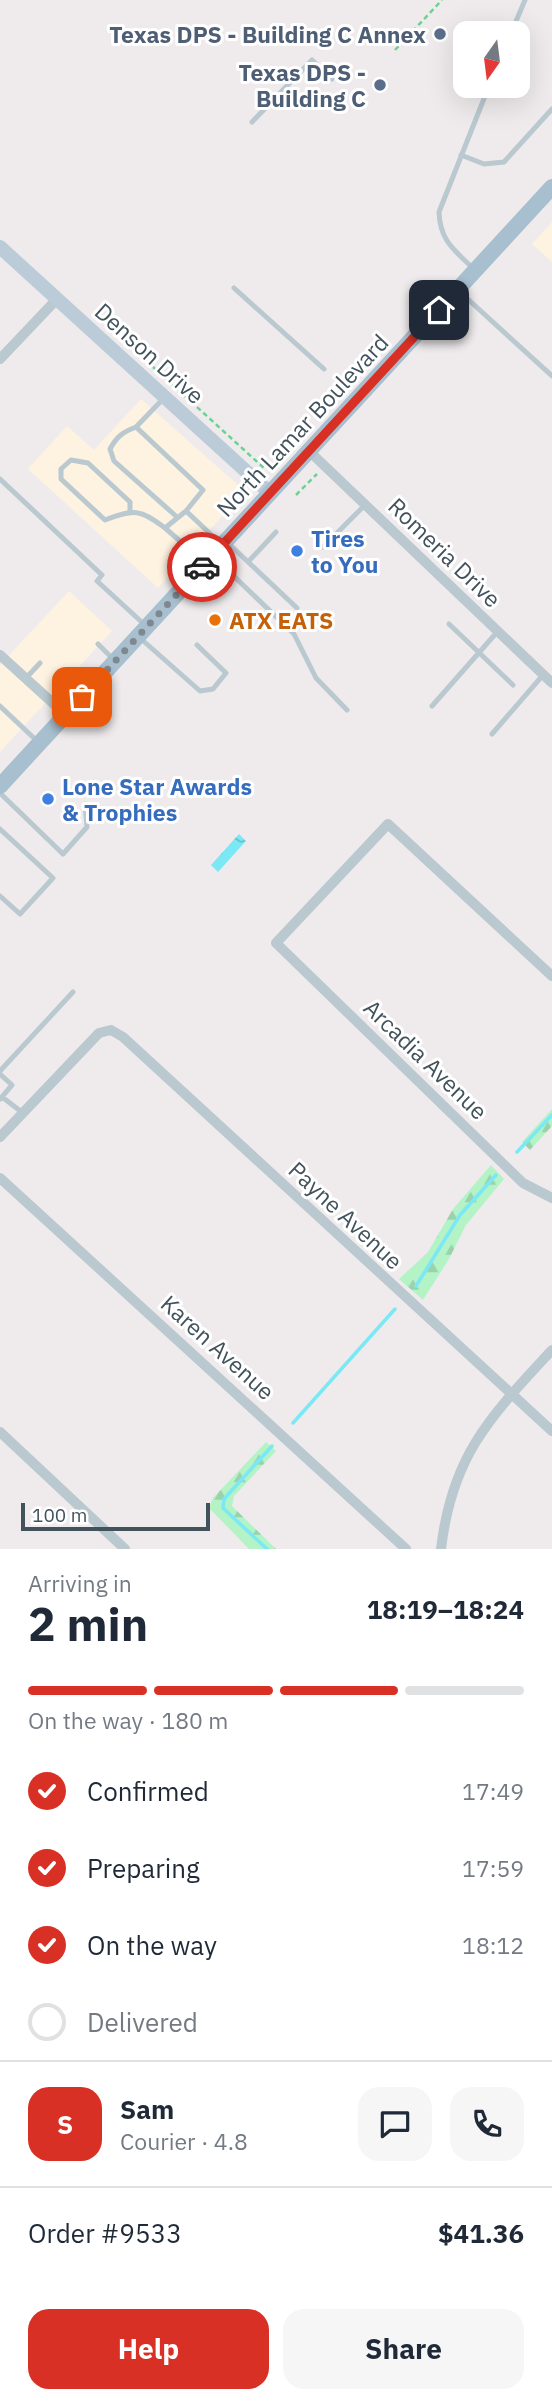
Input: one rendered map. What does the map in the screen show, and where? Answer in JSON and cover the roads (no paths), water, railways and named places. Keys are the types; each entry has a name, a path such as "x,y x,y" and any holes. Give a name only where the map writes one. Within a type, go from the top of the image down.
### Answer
{"main road":[{"name":"North Lamar Boulevard","path":"0,786 552,187"}],"street":[{"name":"Denson Drive","path":"0,247 270,493"},
{"path":"0,359 57,299"},
{"name":"Romeria Drive","path":"309,451 552,683"},
{"path":"0,655 66,715"},
{"name":"Arcadia Avenue","path":"552,976 388,824 276,943 523,1184 552,1198"},
{"name":"Payne Avenue","path":"23,1113 99,1033 111,1030 123,1037 552,1431"},
{"path":"0,1137 23,1113"},
{"name":"Karen Avenue","path":"0,1178 406,1549"},
{"path":"441,1549 450,1500 463,1460 481,1431 552,1350"},
{"path":"0,1432 125,1549"}],"lane":[{"path":"516,21 525,0"},
{"path":"252,122 312,60 332,79"},
{"path":"475,270 450,246 440,229 439,212 484,98"},
{"path":"461,155 493,165 503,162 552,109"},
{"path":"234,288 324,369"},
{"path":"457,290 552,376"},
{"path":"165,397 136,427 120,434 110,449 114,461 177,517"},
{"path":"136,427 203,490 186,511 165,528"},
{"path":"130,511 130,502 88,463 71,460 61,469 61,479 105,520 130,511 146,514 165,528 248,562 297,608"},
{"path":"0,479 102,575 97,581 200,691 213,689 226,673 197,645"},
{"path":"323,547 365,505"},
{"path":"186,511 217,551 294,634 316,678 347,710"},
{"path":"248,562 276,532"},
{"path":"449,624 513,685"},
{"path":"432,706 498,631"},
{"path":"98,644 115,661"},
{"path":"26,678 40,663"},
{"path":"492,734 543,675"},
{"path":"0,706 39,743"},
{"path":"0,793 63,854 87,827 85,804"},
{"path":"0,829 53,878 20,914 0,896"},
{"path":"23,1113 1,1098 12,1085 0,1072 73,992"}],"water":[{"path":"239,834 246,841 218,872 211,865"}],"waterway":[{"path":"517,1152 552,1115"},
{"path":"416,1286 460,1215 496,1175"},
{"path":"293,1423 395,1309"},
{"path":"267,1549 223,1508 224,1499 272,1446"}],"place":[{"name":"Texas DPS - Building C Annex","path":"440,34"},
{"name":"Texas DPS - Building C","path":"380,85"},
{"name":"Tires to You","path":"297,551"},
{"name":"ATX EATS","path":"215,620"},
{"name":"Lone Star Awards & Trophies","path":"48,799"}]}
